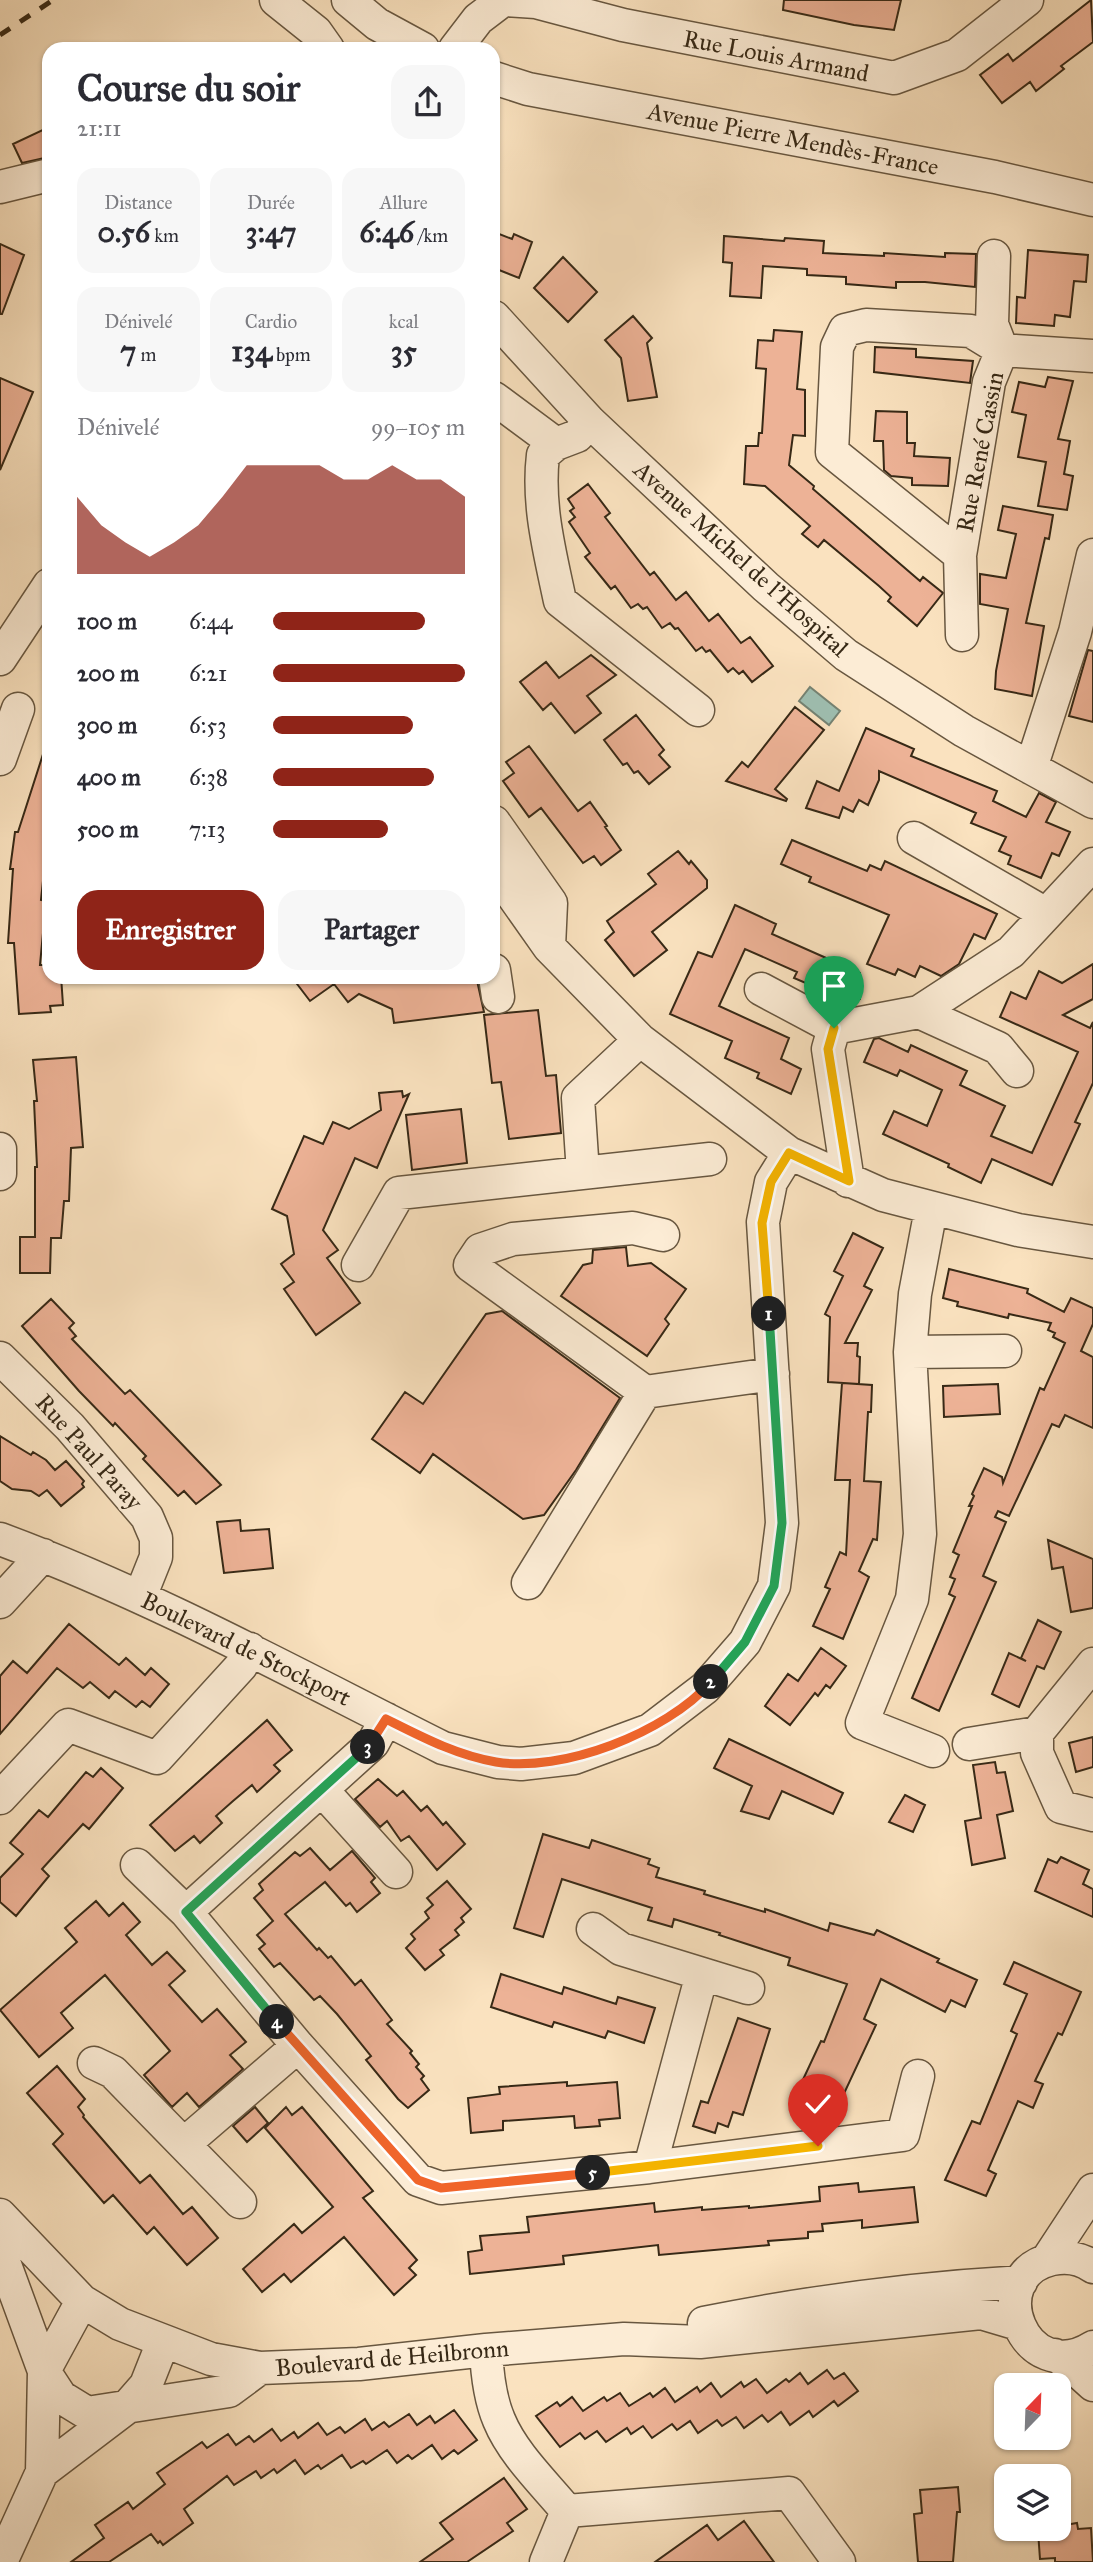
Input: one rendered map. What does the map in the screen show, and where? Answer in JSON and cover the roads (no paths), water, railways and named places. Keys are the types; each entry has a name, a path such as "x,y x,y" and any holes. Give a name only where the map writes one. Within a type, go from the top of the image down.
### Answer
{"street":[{"path":"276,0 316,32 323,42"},
{"path":"348,0 377,24 410,42"},
{"name":"Rue Louis Armand","path":"460,42 478,19 504,0 536,2 623,13 894,78 957,55 1027,0"},
{"name":"Avenue Pierre Mendès-France","path":"500,80 528,89 995,177 1093,200"},
{"path":"0,187 42,177"},
{"name":"Rue René Cassin","path":"962,635 960,555 989,382 1002,350 992,324 994,256"},
{"name":"Avenue Michel de l'Hospital","path":"500,324 590,422 766,587 846,655 964,731 1093,802"},
{"name":"Rue René Cassin","path":"960,555 832,452 837,347 845,330 866,325 971,331 1002,350 1093,356"},
{"path":"500,402 556,444"},
{"path":"590,422 577,436 556,444 542,455 540,473 543,519 560,601 698,710"},
{"path":"1031,768 1084,634 1093,555"},
{"path":"0,659 42,596"},
{"path":"0,759 18,709"},
{"path":"500,831 551,903 549,947"},
{"path":"914,838 1046,914"},
{"path":"761,989 834,1028 919,1012 1011,952 1093,864"},
{"path":"500,878 549,947 640,1040 789,1153 883,1195 931,1209 1018,1230 1091,1233"},
{"path":"919,1012 998,1048 1017,1071"},
{"path":"834,1028 828,1049 849,1181"},
{"path":"583,1173 578,1098 640,1040"},
{"path":"0,1149 0,1174"},
{"name":"Boulevard de Stockport","path":"0,1539 140,1597 250,1649 443,1748 470,1756 522,1764 574,1758 650,1730 705,1688 745,1642 774,1586 782,1523 762,1223 771,1182 789,1153"},
{"path":"358,1265 399,1193 710,1159"},
{"path":"931,1209 915,1294 910,1352 919,1535 912,1600 862,1723 933,1751"},
{"path":"663,1235 633,1228 513,1238 480,1250 470,1265 645,1392 773,1374"},
{"path":"910,1352 1005,1351"},
{"name":"Rue Paul Paray","path":"0,1358 70,1427 147,1517 156,1538 156,1557 140,1597"},
{"path":"528,1583 645,1392"},
{"path":"0,1602 43,1555"},
{"path":"0,1798 68,1725 157,1758 241,1666 250,1649"},
{"path":"1093,1664 1037,1733 1037,1753 1061,1807 1093,1815"},
{"path":"186,1912 373,1743 386,1719"},
{"path":"969,1744 1037,1733"},
{"path":"321,1790 396,1872"},
{"path":"137,1865 186,1912 298,2046 418,2180 441,2188 650,2167 903,2135 918,2076"},
{"path":"593,1929 621,1949 748,1988"},
{"path":"650,2167 702,1974"},
{"path":"184,2144 298,2046"},
{"path":"94,2063 113,2072 240,2202"},
{"path":"1093,2190 1047,2260 1021,2281 1015,2303 1018,2324 1032,2345 1072,2366 1093,2385"},
{"name":"Boulevard de Heilbronn","path":"0,2215 82,2301 120,2324 211,2358 260,2368 359,2364 624,2339 775,2309 1021,2281"},
{"path":"0,2251 44,2371 61,2397 87,2413 125,2409 229,2390 260,2368"},
{"path":"1047,2260 1075,2259 1093,2267"},
{"path":"1,2562 42,2472 44,2371 82,2301"},
{"name":"Boulevard de Heilbronn","path":"624,2339 699,2342 981,2313 1018,2324"},
{"path":"42,2472 125,2409 146,2385 163,2342"},
{"path":"1055,2356 1076,2355 1093,2347"},
{"path":"486,2350 487,2372 499,2419 511,2442 568,2511"},
{"path":"568,2511 789,2493 839,2562"},
{"path":"546,2562 568,2511"}],"railway":[{"path":"0,35 53,0"}]}
